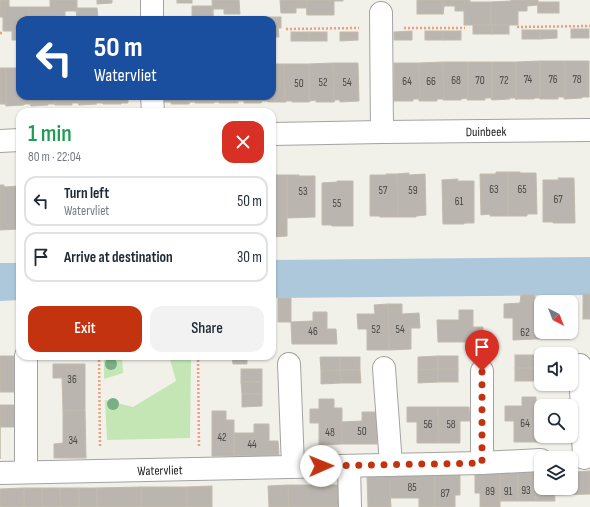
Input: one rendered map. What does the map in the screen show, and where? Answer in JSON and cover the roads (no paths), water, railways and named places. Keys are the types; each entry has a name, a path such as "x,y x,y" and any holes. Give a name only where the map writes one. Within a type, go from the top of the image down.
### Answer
{"street":[{"path":"152,0 152,16"},
{"path":"381,13 382,132"},
{"name":"Duinbeek","path":"276,134 590,130"},
{"path":"0,140 16,140"},
{"path":"26,360 26,472"},
{"path":"290,364 293,466"},
{"path":"580,365 582,459"},
{"path":"384,368 391,465"},
{"path":"482,371 482,463"},
{"name":"Watervliet","path":"0,473 482,463 534,460"},
{"path":"349,466 350,507"}],"water":[{"path":"590,257 590,295 276,298 276,260"},
{"path":"0,263 16,263 16,300 0,301"}]}
